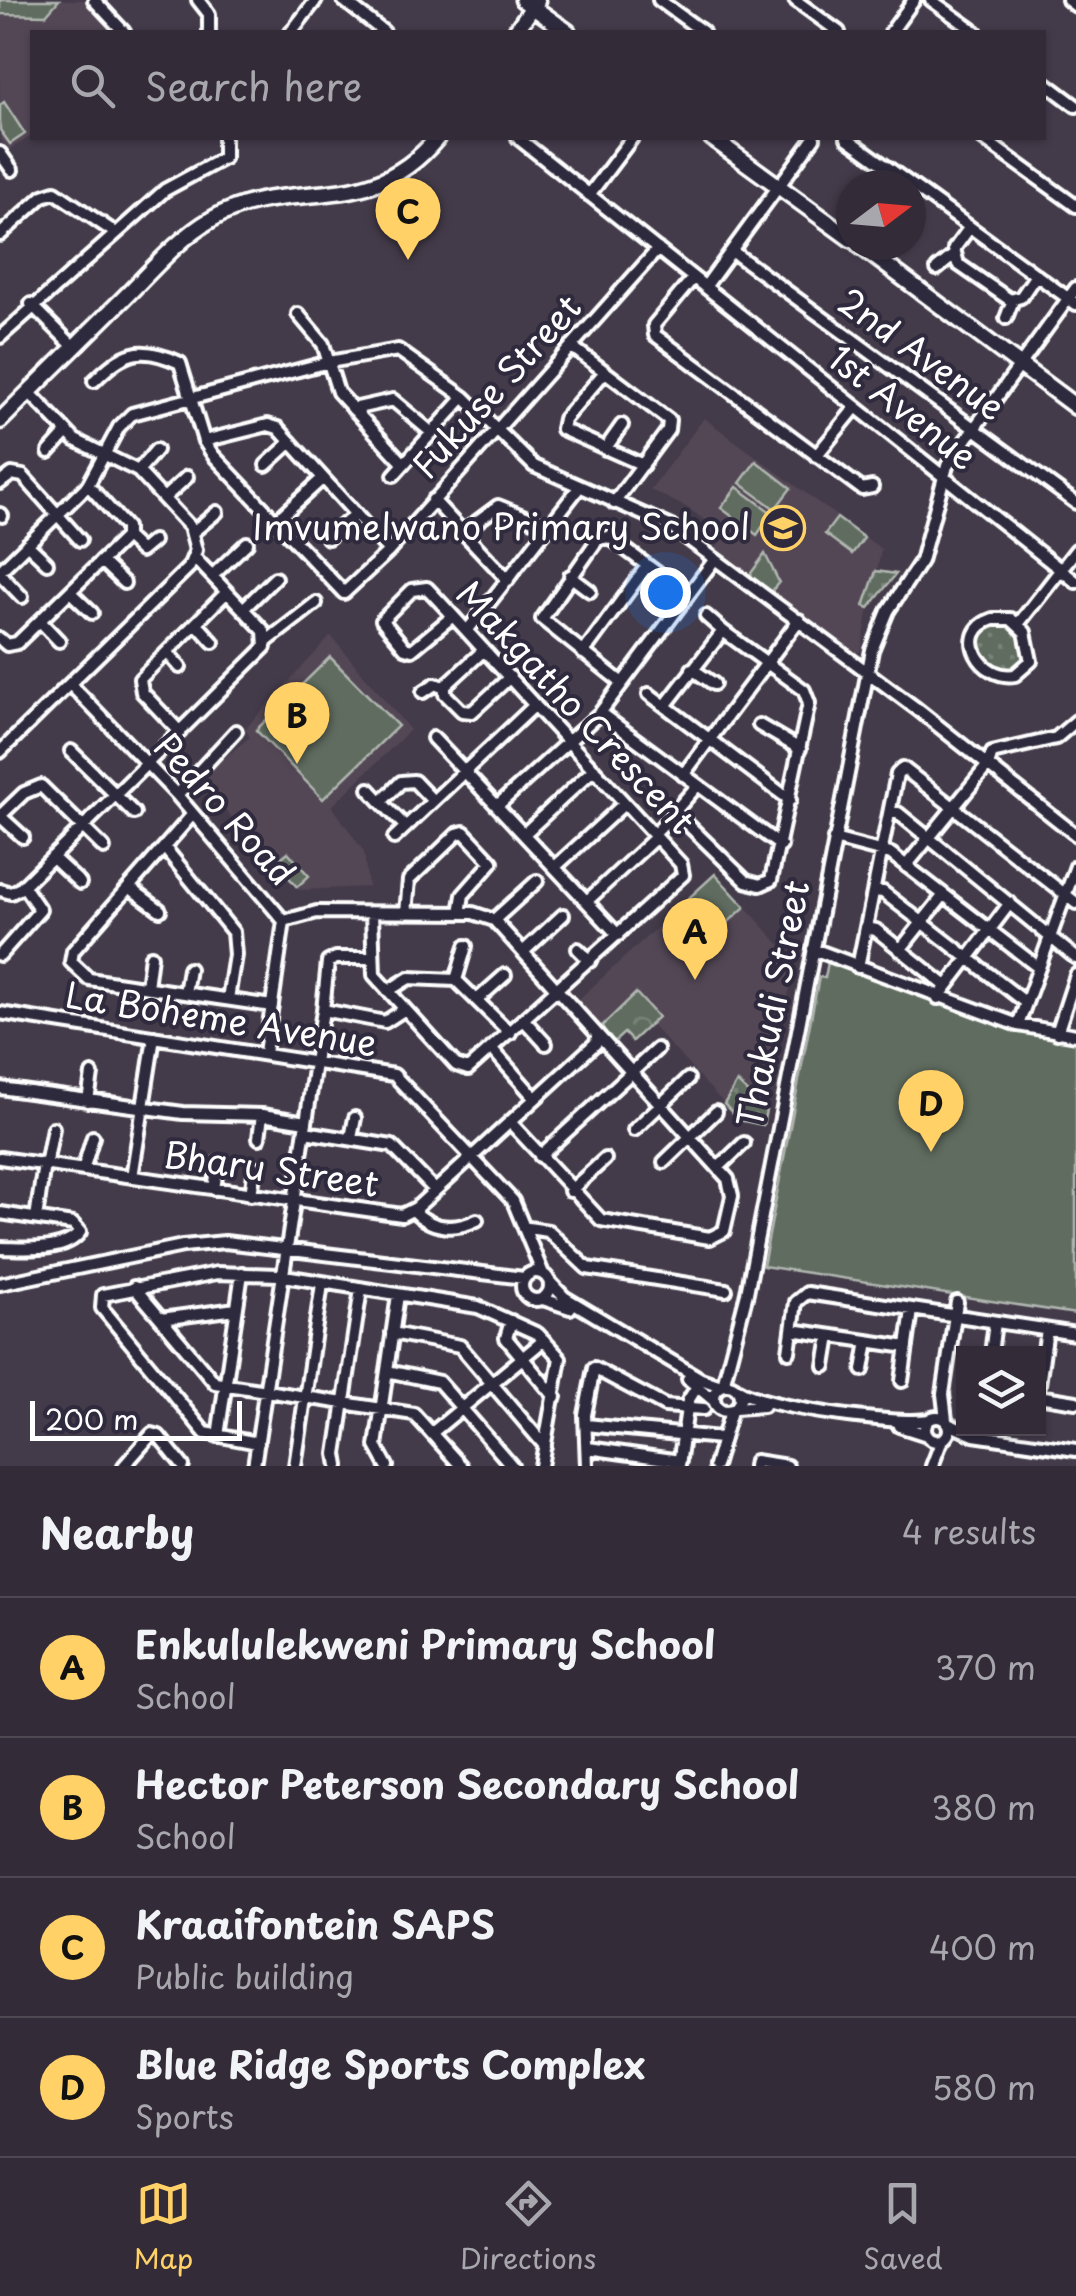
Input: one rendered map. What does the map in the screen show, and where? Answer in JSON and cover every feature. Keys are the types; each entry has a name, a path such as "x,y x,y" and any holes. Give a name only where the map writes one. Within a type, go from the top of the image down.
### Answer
{"main road":[{"path":"515,30 531,2 566,30"},
{"path":"0,421 165,257 212,218 248,204 344,193 375,184 410,165 435,140"},
{"path":"715,140 836,229"},
{"path":"879,260 1076,408"},
{"path":"1020,363 1076,399"}],"street":[{"path":"94,0 122,30"},
{"path":"198,0 210,14 210,30"},
{"path":"293,30 316,0"},
{"path":"343,0 381,30"},
{"path":"659,0 700,30"},
{"path":"795,0 836,30"},
{"path":"892,30 914,0"},
{"path":"931,0 973,30"},
{"path":"1068,0 1076,6"},
{"path":"1046,84 1076,106"},
{"path":"0,336 31,304 165,190 224,158 224,140"},
{"path":"521,140 658,250"},
{"path":"589,194 630,140"},
{"path":"705,287 812,140"},
{"path":"850,140 1072,302"},
{"path":"985,140 1076,206"},
{"path":"0,154 12,170"},
{"path":"0,236 43,196 55,192 114,232"},
{"path":"937,269 953,256 970,227"},
{"name":"1st Avenue","path":"658,250 1076,582"},
{"name":"Fukuse Street","path":"192,396 204,441 344,594 389,551 658,250"},
{"name":"2nd Avenue","path":"733,252 1076,503"},
{"path":"953,256 958,264 1012,300"},
{"path":"1006,318 1012,300 1036,275"},
{"path":"693,278 654,325 655,335 864,490 872,487"},
{"name":"Thakudi Street","path":"711,1404 736,1347 867,672 882,624 924,553 943,476 1020,363 1072,302 1076,288"},
{"path":"31,304 74,347"},
{"path":"298,314 323,344 334,387 404,464"},
{"path":"571,346 669,420 668,430 614,503"},
{"path":"22,597 0,572 88,485 119,428 132,414 329,362 398,350 464,397 534,466 672,528 799,620 1076,835"},
{"path":"94,381 126,353 143,353 180,363 192,396"},
{"path":"606,372 562,424 566,433 642,465"},
{"path":"28,392 66,433 138,471 164,498 192,532 194,557 264,631 267,641"},
{"path":"394,474 464,397"},
{"path":"353,409 393,400 432,433"},
{"path":"816,456 856,407"},
{"path":"605,449 622,425"},
{"path":"204,441 271,426 291,442 389,551"},
{"path":"50,452 66,433"},
{"path":"266,465 291,442"},
{"path":"138,471 156,450"},
{"path":"0,484 12,474 22,476 80,540"},
{"path":"164,498 187,478"},
{"path":"276,521 324,478"},
{"path":"0,639 15,645 126,537 126,526 88,485"},
{"path":"467,631 578,489"},
{"path":"433,500 508,580"},
{"path":"463,532 498,506 548,526"},
{"path":"192,532 217,512"},
{"path":"328,538 356,514"},
{"path":"622,682 542,620 570,576 602,536 687,595"},
{"path":"126,537 141,551 154,541"},
{"path":"212,576 247,543"},
{"path":"27,544 47,563"},
{"path":"1018,623 1076,550"},
{"path":"0,752 194,557"},
{"path":"498,805 600,713 715,559"},
{"path":"102,561 124,582"},
{"path":"582,653 647,566"},
{"path":"570,576 590,591"},
{"path":"243,609 275,578"},
{"name":"Makgatho Crescent","path":"453,616 412,650 405,648 382,620 421,586 453,616 681,864 683,875 492,1049"},
{"path":"70,592 92,612"},
{"path":"180,732 139,685 142,676 228,592"},
{"path":"0,890 14,892 23,885 267,641 316,603"},
{"path":"676,813 746,882 760,885 774,876 808,696 706,616"},
{"path":"993,619 1018,623 1031,649 1031,661 1024,670 1002,676 974,653 973,635 980,625 993,619"},
{"path":"683,775 799,620"},
{"path":"40,622 60,641"},
{"path":"196,623 213,642"},
{"path":"666,706 723,630"},
{"path":"444,688 484,650"},
{"path":"166,652 180,666"},
{"path":"692,669 714,684"},
{"path":"424,692 436,684 444,688 460,710 469,712 510,678"},
{"name":"Pedro Road","path":"70,684 176,795 284,921 266,1053"},
{"path":"649,694 790,800"},
{"path":"394,838 535,705"},
{"path":"600,713 781,846"},
{"path":"906,866 988,766 992,753 1056,738 1076,721"},
{"path":"760,725 800,749"},
{"path":"176,795 236,730"},
{"path":"434,738 618,935"},
{"path":"71,750 134,813"},
{"path":"858,967 897,774 903,768 1076,903"},
{"path":"524,834 594,769"},
{"path":"381,802 408,779 433,801"},
{"path":"23,838 0,816 37,786 104,848"},
{"path":"587,901 655,836 697,786"},
{"path":"369,789 406,828"},
{"path":"555,867 625,803"},
{"path":"890,812 929,838 1076,958"},
{"path":"193,814 70,958 75,968 90,979 272,1006"},
{"path":"406,913 409,880 457,834 464,832 492,862 462,895 460,913"},
{"path":"834,840 882,850 1039,968"},
{"path":"164,847 233,932 235,955 228,999"},
{"path":"52,857 80,883"},
{"path":"1018,1026 1076,866"},
{"path":"494,920 536,880"},
{"path":"0,955 40,910 23,885"},
{"path":"129,887 160,910"},
{"path":"874,891 1026,1003"},
{"path":"900,950 943,896"},
{"path":"938,998 1010,903"},
{"path":"284,921 317,912 460,913 494,920 730,1182 732,1196 726,1227 718,1236 603,1216 570,1191 510,1122"},
{"path":"372,912 373,972 388,991 458,1067 472,1068 492,1049 535,1098"},
{"path":"524,951 563,915"},
{"path":"867,928 946,986"},
{"path":"456,980 466,946"},
{"path":"578,949 590,961"},
{"path":"813,950 1018,1026 1076,1035"},
{"path":"146,987 151,956"},
{"path":"254,1466 317,1061 323,1010 320,1002 330,960 372,958"},
{"path":"185,993 189,969"},
{"path":"478,999 504,975"},
{"path":"1057,1033 1076,975"},
{"path":"388,991 409,978 456,980 510,1034"},
{"path":"323,1010 385,1022 405,1010"},
{"name":"La Boheme Avenue","path":"0,1013 384,1071 399,1078 514,1201 546,1278"},
{"path":"524,1020 546,1044"},
{"path":"132,1177 154,1036"},
{"name":"Bharu Street","path":"0,1158 390,1216 413,1210 597,1036"},
{"path":"540,1156 657,1049"},
{"path":"88,1100 92,1074"},
{"path":"634,1130 688,1080"},
{"path":"0,1088 143,1108 262,1115 392,1146 435,1190"},
{"path":"664,1162 690,1137 701,1119 716,1112"},
{"path":"259,1138 262,1115"},
{"path":"351,1138 355,1118"},
{"path":"36,1218 53,1128"},
{"path":"83,1170 93,1138"},
{"path":"718,1168 744,1142"},
{"path":"570,1191 605,1158"},
{"path":"214,1189 218,1163"},
{"path":"251,1195 255,1167"},
{"path":"413,1210 436,1225 460,1227 476,1220"},
{"path":"0,1213 73,1224 79,1234 50,1246 0,1248"},
{"path":"528,1228 548,1231 587,1268 726,1290"},
{"path":"0,1284 184,1246 225,1242 287,1247 494,1278 546,1278 564,1297 701,1379 783,1404 902,1422 931,1419 956,1426"},
{"name":"La Boheme Avenue","path":"523,1293 531,1242"},
{"path":"218,1436 242,1273"},
{"path":"258,1443 204,1431 102,1308 103,1295 134,1287 242,1273 472,1306 511,1321 544,1340 560,1358 542,1466"},
{"path":"494,1278 530,1300 562,1303 698,1385 711,1404 721,1436"},
{"path":"543,1299 546,1278"},
{"path":"295,1466 322,1284"},
{"path":"134,1287 210,1379 225,1386 416,1415 461,1466"},
{"path":"338,1466 361,1289"},
{"path":"788,1352 797,1298 807,1293 1076,1334"},
{"path":"387,1466 376,1449 398,1295"},
{"path":"936,1438 947,1422 943,1394 956,1302"},
{"path":"161,1319 236,1309"},
{"path":"902,1381 912,1310"},
{"path":"511,1321 506,1338 555,1397"},
{"path":"992,1346 995,1322"},
{"path":"792,1330 906,1347"},
{"path":"1045,1346 1047,1330"},
{"path":"392,1333 458,1344 545,1446"},
{"path":"825,1366 830,1336"},
{"path":"433,1432 544,1340"},
{"path":"863,1370 868,1341"},
{"name":"Thakudi Street","path":"733,1409 737,1389 736,1347"},
{"path":"587,1466 586,1425 594,1368 659,1403 687,1410 711,1404 733,1409 769,1406 936,1438 961,1436"},
{"path":"387,1371 437,1380 512,1466"},
{"path":"588,1448 681,1464 687,1410 698,1385"},
{"path":"932,1466 936,1438 931,1419 943,1394"},
{"path":"1046,1394 1076,1400"},
{"path":"715,1466 721,1436 733,1409"},
{"path":"586,1425 721,1436"},
{"path":"124,1466 152,1434 178,1464"},
{"path":"981,1436 1076,1450"},
{"path":"757,1447 754,1464 788,1466"}],"shaded area":[{"path":"0,0 84,0 113,30 30,30 30,137 8,150 0,138"},
{"name":"Imvumelwano Primary School","path":"704,418 881,549 877,571 896,574 869,608 861,651 853,653 715,550 725,535 688,508 650,490"},
{"path":"331,636 410,730 332,806 364,852 368,887 298,890 198,780 250,737 245,729"},
{"path":"715,874 795,961 763,1125 739,1120 651,1024 632,1041 624,1033 612,1044 578,1000"}],"green space":[{"path":"0,0 59,0 46,15 0,14"},
{"path":"4,102 25,134 10,144 0,130 0,105"},
{"path":"756,461 791,488 775,509 740,483"},
{"path":"737,487 772,513 757,535 721,508"},
{"path":"837,518 864,538 852,554 825,534"},
{"path":"765,554 779,582 771,592 749,576"},
{"path":"876,571 896,574 869,608 864,606"},
{"path":"1014,622 1027,659 1014,671 1000,671 980,658 976,633 987,624"},
{"path":"330,657 398,726 323,799 256,730"},
{"path":"288,852 309,876 297,887 276,862"},
{"path":"715,874 745,907 698,950 668,917"},
{"path":"828,962 1025,1033 1076,1039 1076,1314 763,1266 819,977 825,978"},
{"path":"636,993 658,1017 632,1041 624,1033 612,1044 602,1026"},
{"path":"737,1082 766,1110 763,1125 739,1120 724,1104"}],"place":[{"name":"Kraaifontein SAPS","path":"408,260"},
{"name":"Imvumelwano Primary School","path":"783,528"},
{"name":"Hector Peterson Secondary School","path":"297,764"},
{"name":"Enkululekweni Primary School","path":"695,980"},
{"name":"Blue Ridge Sports Complex","path":"931,1152"}]}
